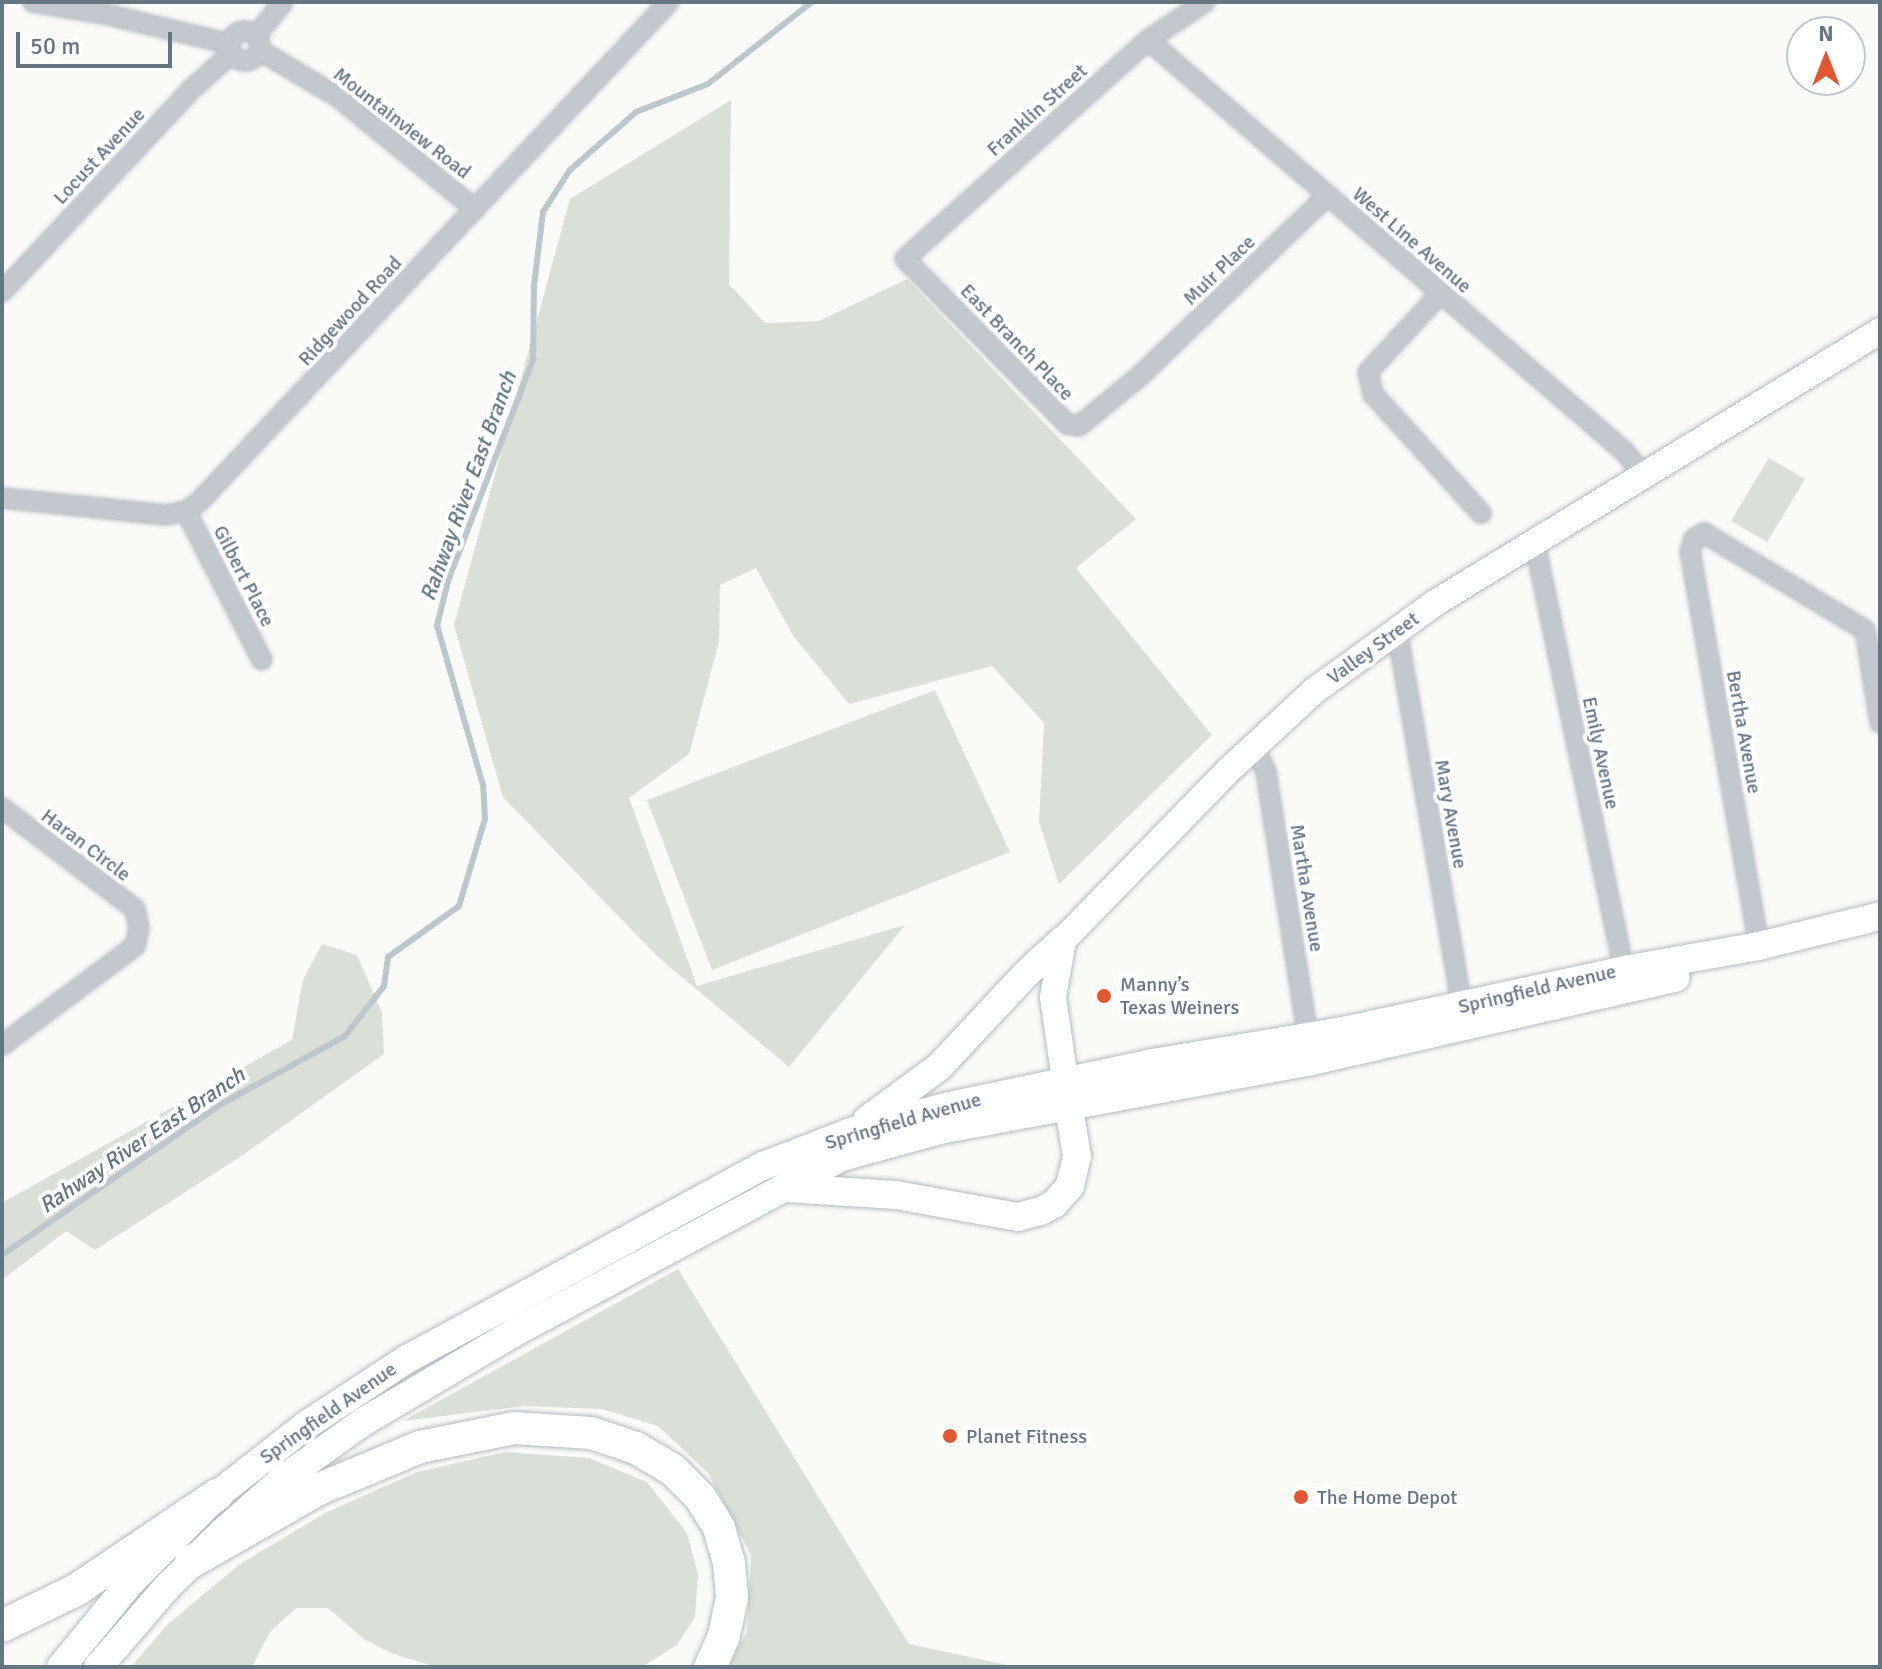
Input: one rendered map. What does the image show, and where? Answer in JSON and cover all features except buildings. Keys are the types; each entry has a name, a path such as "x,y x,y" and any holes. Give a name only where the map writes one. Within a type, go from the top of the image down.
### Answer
{"highway":[{"path":"191,1562 319,1489 420,1447 514,1428 591,1433 636,1448 673,1470 700,1497 719,1528 729,1563 732,1598 724,1636 710,1667"},
{"path":"2,1626 76,1590 217,1495"}],"main road":[{"name":"Valley Street","path":"1063,940 1254,747 1314,691 1435,603 1880,331"},
{"name":"Springfield Avenue","path":"61,1667 130,1583 217,1495 308,1424 407,1359 719,1187 763,1166 850,1132 1065,1081 1462,1007 1624,970 1759,946 1880,916"},
{"path":"781,1188 896,1195 1018,1217 1054,1204 1070,1186 1077,1156 1053,997 1063,940"},
{"path":"850,1132 939,1067 1063,940"},
{"name":"Springfield Avenue","path":"98,1667 191,1562 283,1479 411,1390 842,1157 940,1130 1308,1062 1675,979 1759,946"}],"street":[{"path":"33,2 105,14 231,49 238,32 248,31 258,43 283,2"},
{"name":"Ridgewood Road","path":"186,511 211,491 669,2"},
{"name":"Franklin Street","path":"905,259 1148,40 1205,2"},
{"name":"West Line Avenue","path":"1148,40 1625,452 1644,476"},
{"name":"Mountainview Road","path":"258,43 338,97 475,209"},
{"name":"Locust Avenue","path":"2,292 231,49"},
{"name":"Muir Place","path":"1141,375 1327,196"},
{"name":"East Branch Place","path":"905,259 1067,424 1079,426 1141,375"},
{"path":"1440,294 1368,372 1373,394 1481,513"},
{"path":"2,498 145,514 186,511"},
{"name":"Gilbert Place","path":"186,511 262,660"},
{"name":"Bertha Avenue","path":"1759,946 1690,552 1694,539 1704,533 1865,630 1880,723"},
{"name":"Emily Avenue","path":"1535,544 1624,970"},
{"name":"Mary Avenue","path":"1397,630 1462,1007"},
{"name":"Martha Avenue","path":"1254,747 1266,772 1308,1038"},
{"name":"Haran Circle","path":"2,808 135,909 139,928 135,946 2,1045"}],"shaded area":[{"path":"731,100 729,284 765,323 819,321 907,279 1136,519 1076,568 1212,735 1059,884 1039,822 1044,723 992,666 849,704 794,637 756,568 720,585 719,642 689,754 629,798 697,986 905,925 789,1067 658,957 503,797 454,625 570,199"},
{"path":"1769,458 1805,479 1767,542 1731,521"},
{"path":"935,690 1010,852 712,970 647,800"},
{"path":"322,944 357,955 382,1013 384,1054 243,1155 95,1250 66,1231 2,1280 2,1203 292,1040 303,980"},
{"path":"678,1269 909,1644 1016,1667 728,1667 747,1632 751,1555 708,1473 658,1426 602,1409 523,1406 403,1421"},
{"path":"505,1452 589,1458 647,1482 687,1533 698,1575 695,1617 677,1645 642,1667 436,1667 391,1653 364,1639 328,1608 296,1608 270,1632 252,1667 131,1667 167,1625 240,1564 325,1513 417,1472"}],"waterway":[{"name":"Rahway River East Branch","path":"2,1255 225,1102 345,1036 384,986 388,957 459,906 485,819 483,785 437,626 448,581 533,359 534,286 543,212 570,170 636,112 708,84 812,2"}],"place":[{"name":"Manny’s Texas Weiners","path":"1104,996"},
{"name":"Planet Fitness","path":"950,1436"},
{"name":"The Home Depot","path":"1301,1497"}]}
